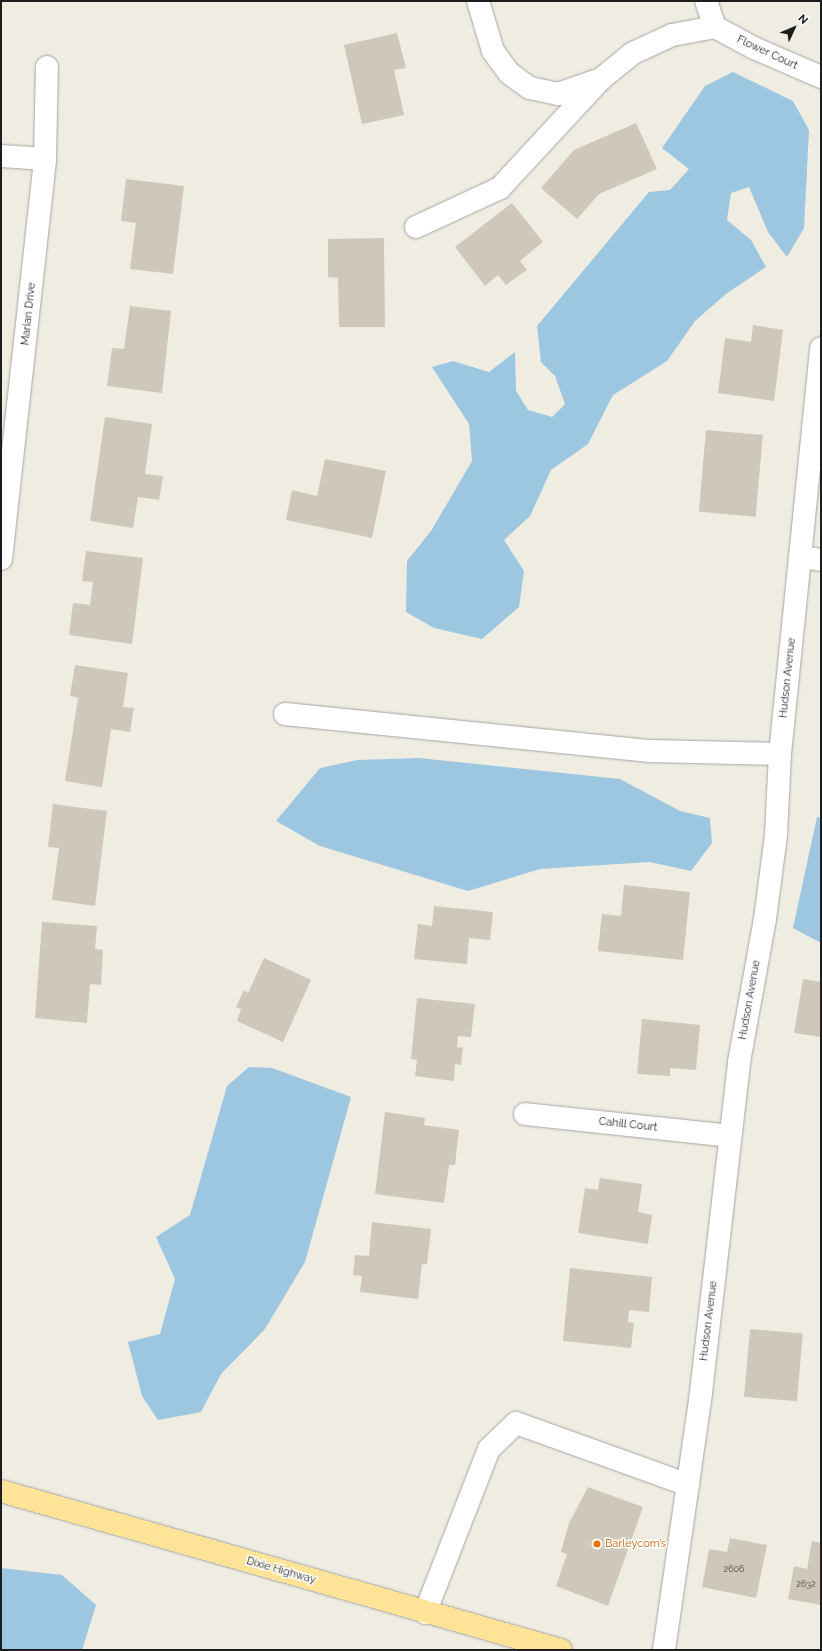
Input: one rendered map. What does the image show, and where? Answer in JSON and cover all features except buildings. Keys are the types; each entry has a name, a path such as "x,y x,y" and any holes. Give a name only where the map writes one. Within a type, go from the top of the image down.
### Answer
{"main road":[{"name":"Dixie Highway","path":"1,1491 561,1650"}],"street":[{"path":"478,1 493,51 509,72 530,88 558,94 601,79"},
{"path":"416,227 500,188 601,79 633,53 672,35 714,27 706,1"},
{"name":"Flower Court","path":"714,27 754,48 821,77"},
{"name":"Marian Drive","path":"1,559 45,159 47,67"},
{"path":"1,156 45,159"},
{"name":"Hudson Avenue","path":"664,1650 701,1392 739,1062 765,919 776,835 780,754 810,558 821,348"},
{"path":"284,714 650,751 780,754"},
{"name":"Cahill Court","path":"526,1114 730,1136"},
{"path":"425,1612 488,1449 516,1422 688,1485"}],"water":[{"path":"733,72 793,101 809,130 804,228 787,257 768,232 749,187 731,193 727,220 751,240 766,267 726,294 695,321 667,361 613,395 588,444 551,470 530,516 504,540 524,571 519,607 482,639 434,628 406,612 407,561 431,531 472,461 469,424 432,367 453,361 489,372 515,352 516,391 528,410 552,417 565,404 555,376 541,362 537,326 649,192 670,190 689,169 662,148 705,86"},
{"path":"419,758 620,779 680,811 710,818 712,843 691,871 650,862 540,869 468,891 320,846 276,821 320,768 357,760"},
{"path":"817,817 821,818 821,943 793,928"},
{"path":"249,1067 272,1068 351,1097 305,1262 265,1329 221,1374 201,1412 158,1420 142,1396 128,1342 160,1334 175,1279 156,1237 190,1215 227,1086"},
{"path":"1,1568 62,1575 96,1605 82,1650 1,1650"}],"place":[{"name":"Barleycorn’s","path":"597,1544"}]}
